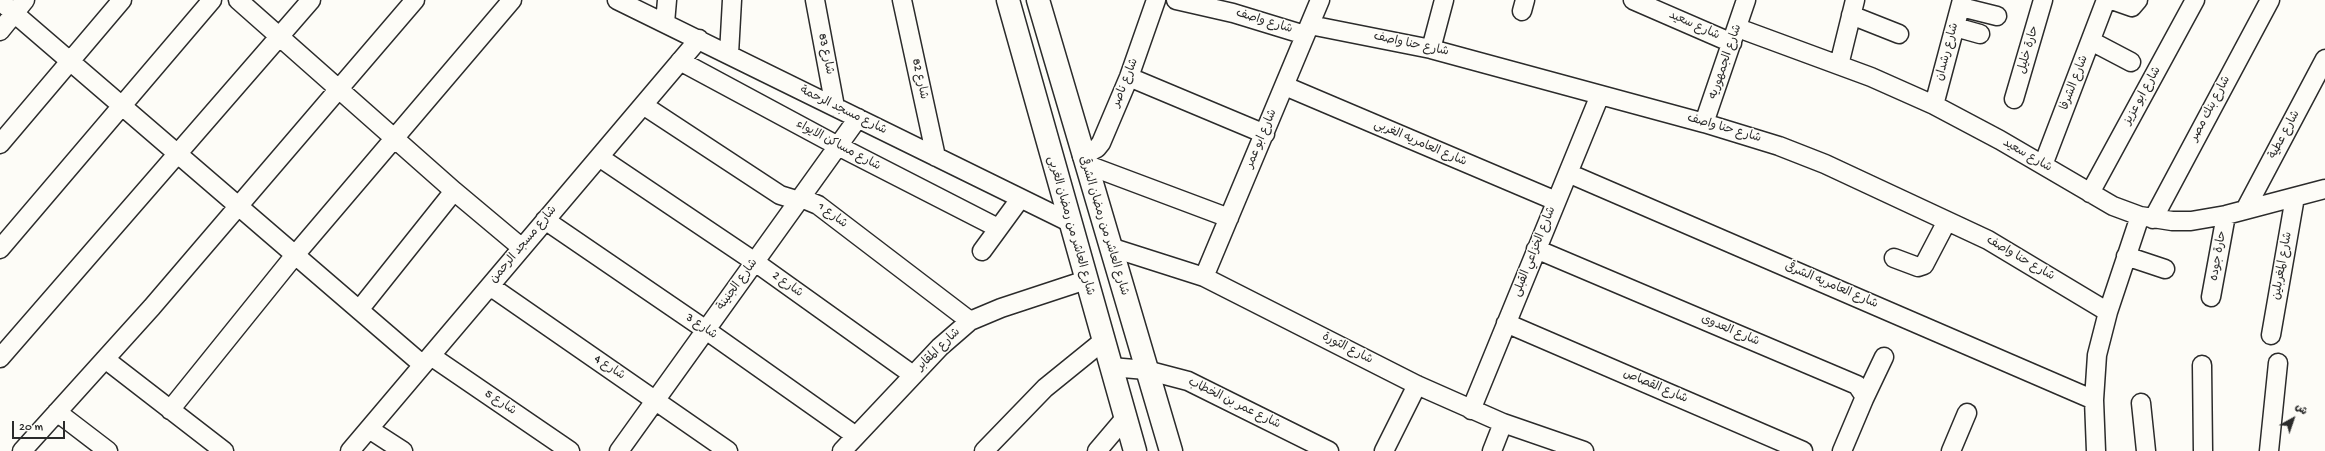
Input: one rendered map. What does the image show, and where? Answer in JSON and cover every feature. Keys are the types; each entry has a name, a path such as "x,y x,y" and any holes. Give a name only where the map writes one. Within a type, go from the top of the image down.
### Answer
{"street":[{"name":"شارع 5","path":"0,0 19,6 69,62 359,310 427,360 570,451"},
{"path":"0,144 122,0"},
{"path":"0,249 120,105 212,0"},
{"path":"238,0 395,137 454,191 522,248"},
{"path":"0,358 311,0"},
{"path":"22,451 105,359 414,0"},
{"path":"170,410 295,255 512,0"},
{"name":"شارع مسجد الرحمة","path":"617,0 1069,222"},
{"path":"665,23 667,0"},
{"path":"729,54 732,0"},
{"name":"شارع 83","path":"815,0 835,107"},
{"name":"شارع 82","path":"902,0 936,157"},
{"name":"شارع العاشر من رمضان الغربى","path":"1008,0 1069,222 1135,451"},
{"name":"شارع العاشر من رمضان الشرقى","path":"1038,0 1075,132 1171,451"},
{"name":"شارع ناصر","path":"1084,160 1101,143 1129,77 1156,0"},
{"name":"شارع واصف","path":"1176,0 1308,30"},
{"name":"شارع ابو عمر","path":"1204,277 1320,0"},
{"path":"1431,49 1444,0"},
{"name":"شارع الجمهوريه","path":"1704,123 1746,0"},
{"name":"حارة خليل","path":"2014,99 2043,0"},
{"name":"شارع الشرفا","path":"2043,165 2106,0"},
{"path":"2112,0 2132,7 2138,0"},
{"name":"شارع ابو عزيز","path":"2090,193 2196,0"},
{"name":"شارع بنك مصر","path":"2096,451 2094,400 2097,355 2108,312 2126,256 2270,0"},
{"name":"شارع سعيد","path":"1637,1 1735,35 1839,65 1934,105 2043,165 2113,206 2146,218 2191,221 2226,215 2325,189"},
{"path":"1961,3 1996,16"},
{"name":"شارع رشدان","path":"1934,105 1961,3"},
{"path":"0,31 19,6"},
{"path":"1839,65 1853,8 1899,34"},
{"path":"1955,27 1980,34"},
{"name":"شارع حنا واصف","path":"1308,30 1431,49 1704,123 1802,154 1947,221 2014,254 2108,312"},
{"name":"شارع مسجد الرحمن","path":"350,451 699,39"},
{"path":"2091,41 2131,62"},
{"name":"شارع عطية","path":"2245,210 2325,59"},
{"name":"شارع مساكن الايواء","path":"680,61 838,146 998,228"},
{"path":"1129,77 1265,134"},
{"name":"شارع العامريه الغربى","path":"1285,86 1556,201"},
{"name":"شارع الخزاعي القبلى","path":"1471,410 1600,95"},
{"name":"شارع 1","path":"643,105 780,195 813,202 818,205 970,321"},
{"name":"شارع الجنينة","path":"618,451 858,118"},
{"path":"1046,140 1075,132"},
{"name":"شارع 2","path":"599,157 755,262 913,375"},
{"path":"1084,160 1229,218"},
{"name":"شارع العامريه الشرقى","path":"1568,172 2094,400"},
{"path":"359,310 454,191"},
{"name":"شارع المغربلين","path":"2271,335 2295,197"},
{"path":"982,251 1020,199"},
{"name":"حارة جوده","path":"2212,296 2226,215"},
{"name":"شارع 3","path":"545,220 706,330 856,436"},
{"path":"1894,258 1918,267 1924,265 1947,221"},
{"name":"شارع الثورة","path":"1110,247 1204,277 1417,385 1471,410 1503,423 1584,451"},
{"name":"شارع العدوى","path":"1536,249 1853,383 1861,389 1864,399"},
{"path":"2126,256 2165,269"},
{"name":"شارع 4","path":"490,286 728,451"},
{"path":"1088,286 1122,287"},
{"name":"شارع المقابر","path":"842,451 953,334 970,321 1001,308 1088,286"},
{"name":"شارع القصاص","path":"1506,323 1804,451"},
{"path":"984,451 1044,388 1103,341"},
{"path":"1842,451 1884,357"},
{"path":"105,359 224,451"},
{"path":"2269,451 2278,363"},
{"path":"2202,366 2202,451"},
{"name":"شارع عمر بن الخطاب","path":"1111,367 1146,370 1188,380 1329,451"},
{"path":"1384,451 1417,385"},
{"path":"2141,403 2146,451"},
{"path":"57,412 108,451"},
{"path":"1951,451 1967,413"},
{"path":"1097,451 1125,418"},
{"path":"1492,451 1503,423"},
{"path":"369,429 404,451"}]}
